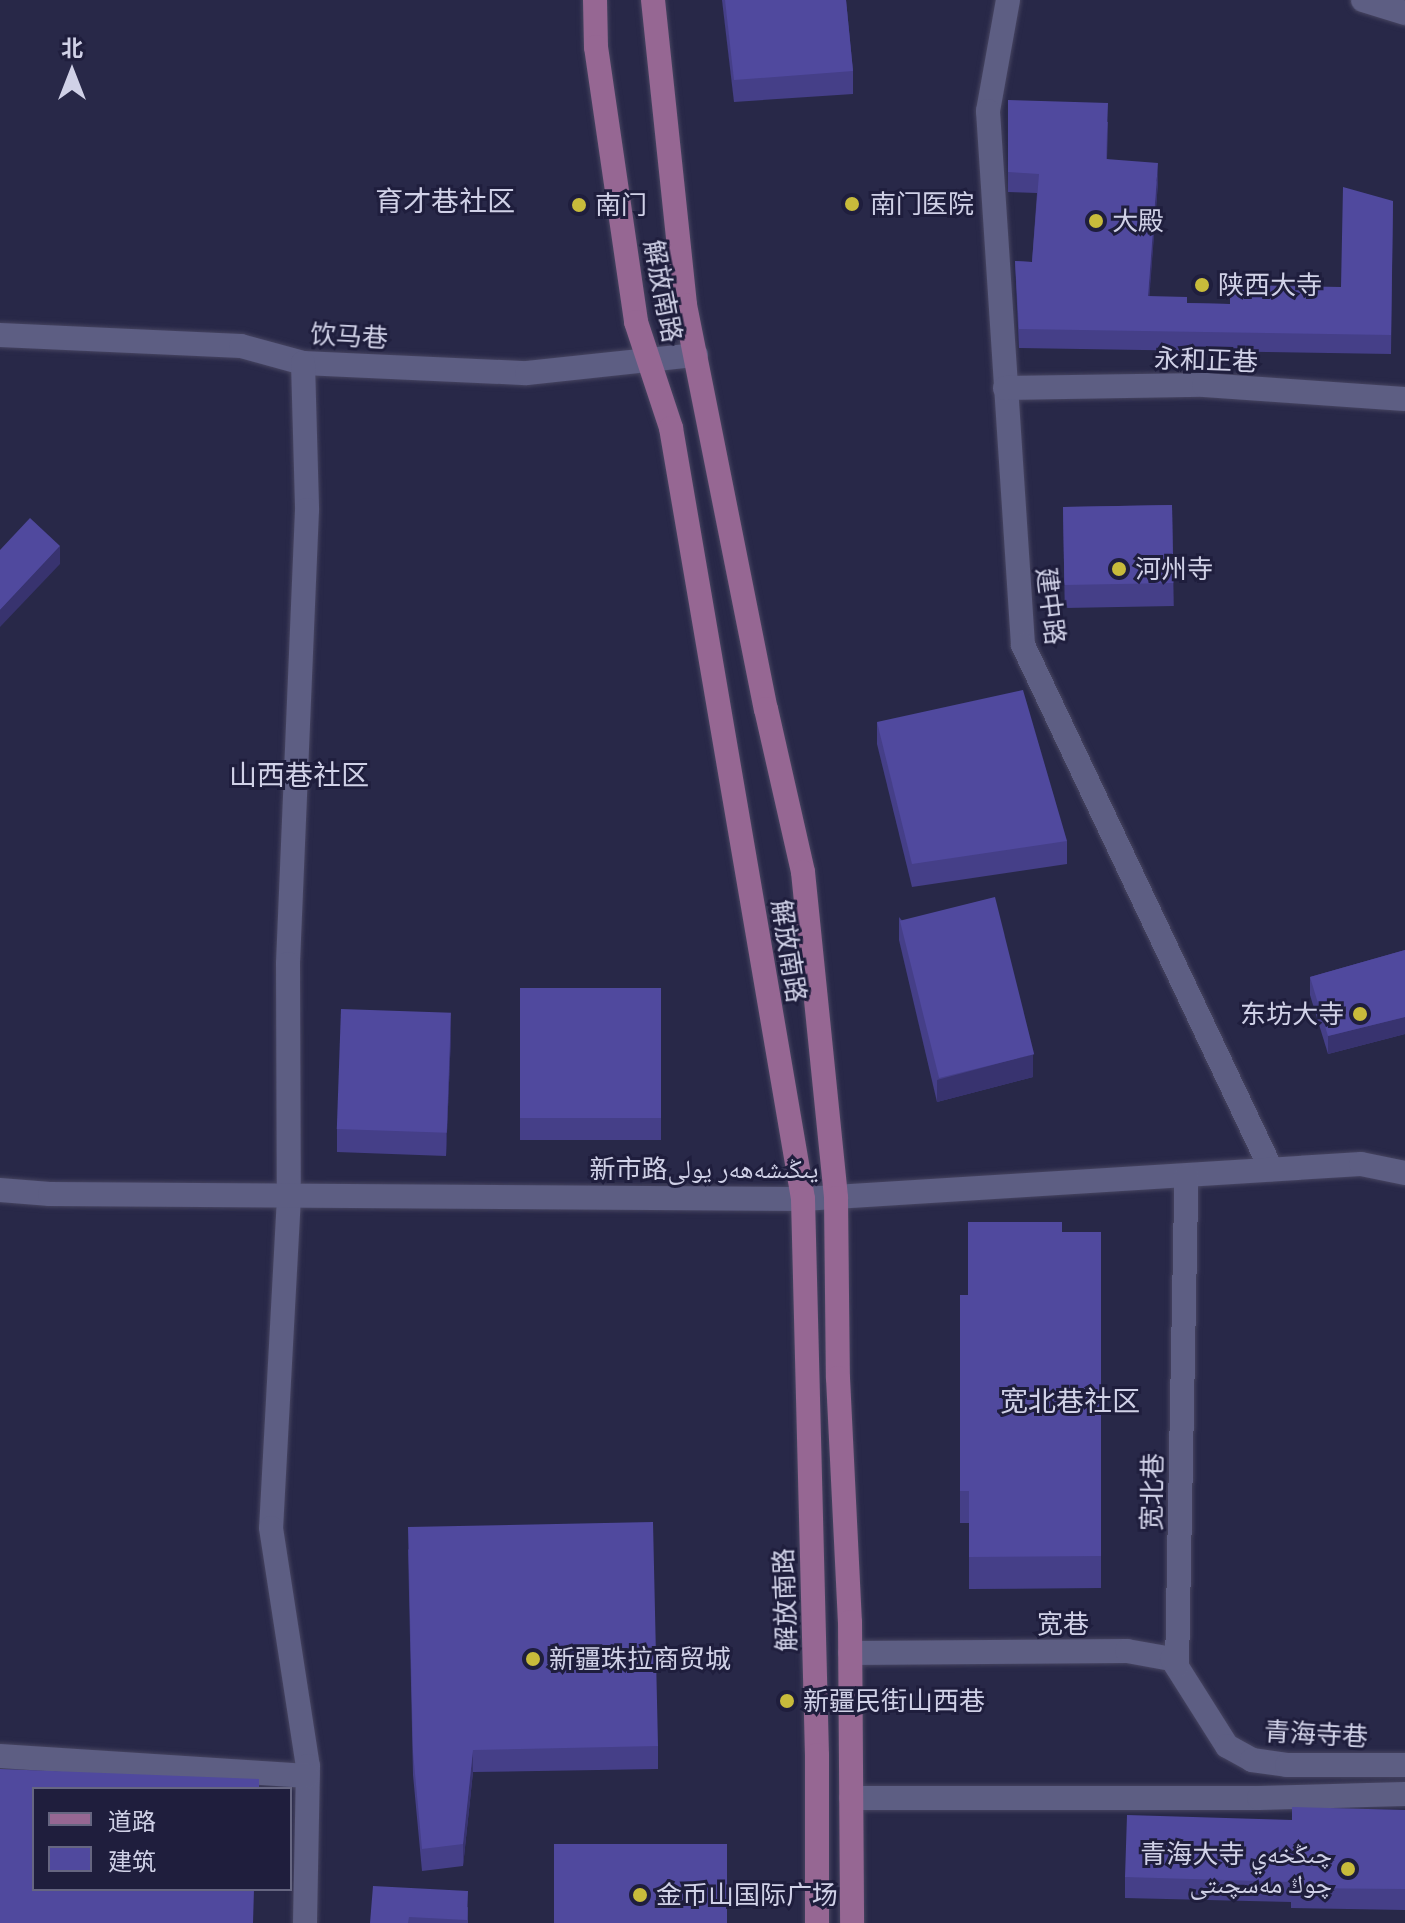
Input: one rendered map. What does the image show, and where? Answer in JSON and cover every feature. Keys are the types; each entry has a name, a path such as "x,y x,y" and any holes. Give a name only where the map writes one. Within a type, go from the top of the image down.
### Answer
{"main road":[{"name":"解放南路","path":"595,0 596,47 636,322 674,443 803,1199 817,1755 817,1923"},
{"name":"解放南路","path":"653,0 685,305 766,709 803,872 836,1198 838,1378 850,1653 852,1923"}],"street":[{"name":"建中路","path":"1008,0 988,111 1023,645 1271,1169"},
{"path":"1363,0 1405,13"},
{"name":"饮马巷","path":"0,335 241,346 303,363 527,373 696,355"},
{"path":"303,363 307,510 288,964 289,1197 271,1528 307,1776 305,1923"},
{"name":"永和正巷","path":"1005,388 1204,385 1405,399"},
{"name":"新市路يىڭىشەھەر يولى","path":"0,1190 50,1194 289,1197 803,1199 1361,1164 1405,1173"},
{"name":"宽北巷","path":"1177,1666 1186,1176"},
{"name":"宽巷","path":"850,1653 1127,1651 1172,1659 1177,1666"},
{"name":"青海寺巷","path":"1177,1666 1227,1746 1252,1760 1287,1765 1405,1765"},
{"path":"0,1756 307,1776"},
{"path":"851,1798 1259,1798 1405,1794"}],"building":[{"path":"725,0 846,0 853,71 734,80"},
{"path":"1008,100 1108,103 1106,159 1158,163 1148,296 1187,297 1187,303 1230,304 1230,285 1341,287 1343,187 1393,201 1391,335 1019,329 1015,261 1032,262 1039,174 1008,172"},
{"name":"河州寺","path":"1172,505 1173,583 1064,585 1063,507"},
{"path":"30,518 60,546 0,610 0,550"},
{"path":"1023,690 1067,841 912,864 877,722"},
{"path":"995,897 1034,1054 939,1078 900,921"},
{"name":"东坊大寺","path":"1405,950 1405,1017 1328,1036 1310,977"},
{"path":"520,988 661,988 661,1118 520,1118"},
{"path":"341,1009 451,1013 447,1133 337,1129"},
{"path":"968,1222 1062,1222 1062,1232 1101,1232 1101,1556 969,1557 969,1491 960,1491 960,1295 968,1295"},
{"name":"新疆珠拉商贸城","path":"653,1522 658,1746 473,1750 463,1844 422,1849 413,1752 408,1527"},
{"path":"0,1769 259,1779 259,1787 32,1787 32,1891 254,1891 253,1923 0,1923"},
{"path":"1292,1807 1405,1810 1405,1889 1291,1888 1291,1882 1125,1877 1127,1815 1292,1820"},
{"name":"金币山国际广场","path":"554,1844 727,1844 727,1923 554,1923"},
{"path":"373,1886 468,1891 467,1920 409,1917 408,1923 370,1923"}],"place":[{"name":"南门医院","path":"852,204"},
{"name":"南门","path":"579,205"},
{"name":"大殿","path":"1096,221"},
{"name":"陕西大寺","path":"1202,285"},
{"name":"河州寺","path":"1119,569"},
{"name":"东坊大寺","path":"1360,1014"},
{"name":"新疆珠拉商贸城","path":"533,1659"},
{"name":"新疆民街山西巷","path":"787,1701"},
{"name":"青海大寺 چىڭخەي چوڭ مەسچىتى","path":"1348,1869"},
{"name":"金币山国际广场","path":"640,1895"}],"district":[{"name":"育才巷社区","path":"445,201"},
{"name":"山西巷社区","path":"299,775"},
{"name":"宽北巷社区","path":"1070,1401"}]}
